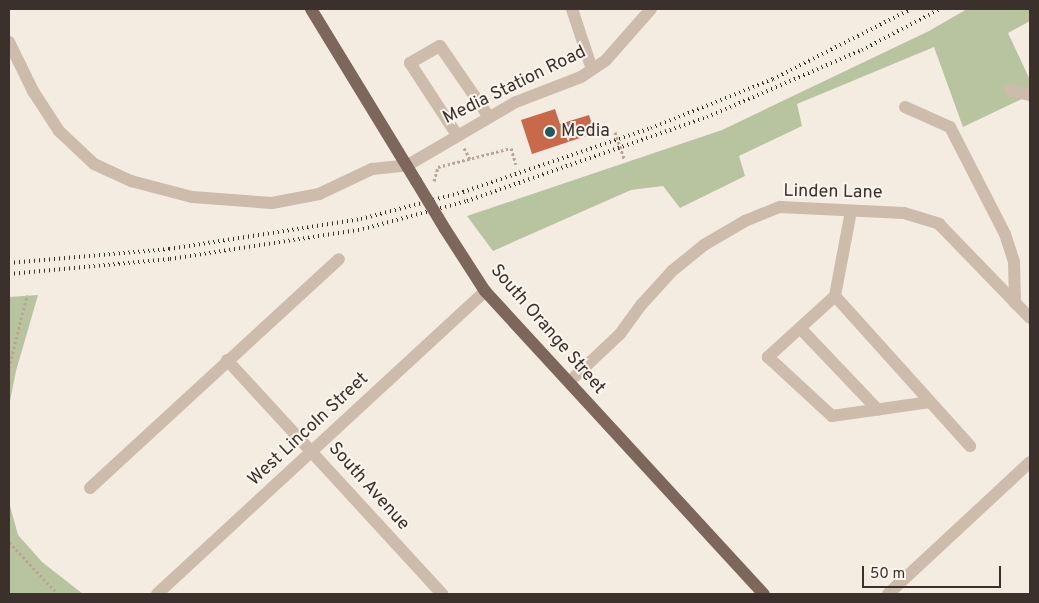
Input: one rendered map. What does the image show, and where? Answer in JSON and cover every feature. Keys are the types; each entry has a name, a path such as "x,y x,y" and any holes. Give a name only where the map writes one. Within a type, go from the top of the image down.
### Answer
{"main road":[{"name":"South Orange Street","path":"310,9 485,291 764,594"}],"street":[{"path":"572,9 592,69"},
{"name":"Media Station Road","path":"408,165 457,134 516,102 581,77 632,35 652,9"},
{"path":"9,42 34,91 59,131 94,164 131,181 192,197 272,203 319,194 372,169 408,165"},
{"path":"457,134 410,63 440,46 488,117"},
{"path":"1010,90 1030,95"},
{"path":"905,107 950,127 1005,234 1014,262 1015,303"},
{"name":"Linden Lane","path":"570,382 620,334 642,304 672,271 704,245 745,221 780,207 904,213 939,224 1030,318"},
{"path":"851,210 835,296 768,357 832,416 930,402"},
{"path":"90,488 339,259"},
{"name":"West Lincoln Street","path":"157,594 485,291"},
{"path":"835,296 970,446"},
{"path":"800,328 878,410"},
{"name":"South Avenue","path":"227,360 442,594"},
{"path":"888,594 1030,462"}],"path":[{"path":"614,132 624,158"},
{"path":"433,181 438,167 511,148 516,164"},
{"path":"9,368 27,296"},
{"path":"9,542 58,594"}],"green space":[{"path":"967,9 1030,9 1030,21 1008,33 1030,80 1030,95 963,127 934,47 797,104 802,126 739,156 745,176 680,208 663,186 631,190 493,251 467,216 722,130 929,31"},
{"path":"38,295 16,371 9,406 9,297"},
{"path":"9,502 18,535 42,562 83,594 9,594"}],"building":[{"path":"555,109 560,124 589,115 595,133 532,154 521,120"}],"railway":[{"path":"9,263 169,249 361,219 463,192 651,128 773,79 911,9"},
{"path":"9,274 170,259 363,229 467,201 707,117 862,50 940,9"}],"place":[{"name":"Media","path":"550,132"}]}
